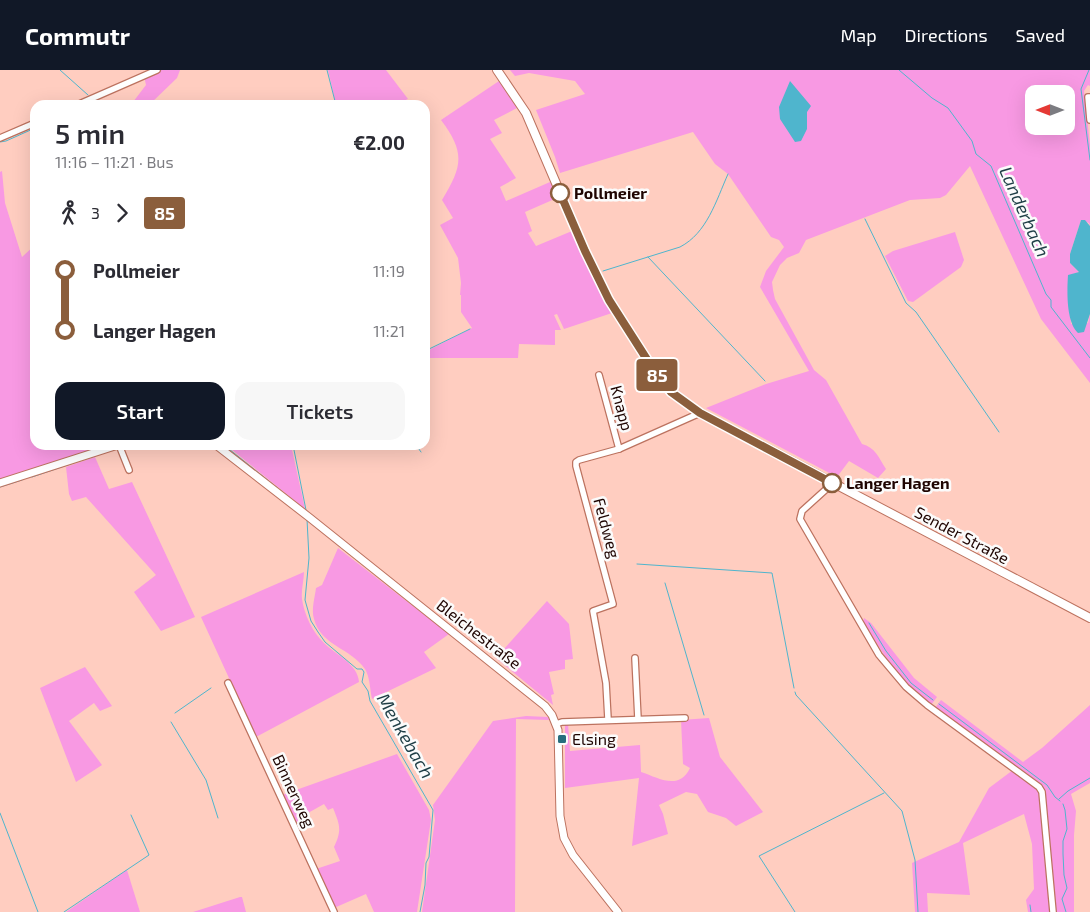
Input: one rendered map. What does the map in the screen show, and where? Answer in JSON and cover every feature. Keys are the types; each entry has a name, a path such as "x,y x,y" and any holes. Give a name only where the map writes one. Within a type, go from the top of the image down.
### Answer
{"main road":[{"name":"Sender Straße","path":"497,70 526,113 585,251 619,317 655,372 671,392 700,413 1090,618"}],"street":[{"path":"88,100 157,70"},
{"path":"1089,97 1090,120"},
{"path":"0,138 30,125"},
{"name":"Knapp","path":"599,375 619,449"},
{"name":"Feldweg","path":"608,720 606,683 593,610 613,604 576,462 619,449 700,413"},
{"path":"0,484 103,450"},
{"path":"120,450 130,470"},
{"name":"Bleichestraße","path":"222,450 538,698 552,714 559,740 560,816 564,838 573,855 618,912"},
{"path":"832,483 802,511 800,519 880,655 906,687 927,705 1039,787 1042,792 1053,912"},
{"path":"635,658 638,719"},
{"name":"Binnerweg","path":"228,683 334,912"},
{"path":"556,724 562,722 685,718"}],"shaded area":[{"path":"160,70 180,70 177,78 154,100 135,100 146,85 144,76"},
{"path":"328,70 386,70 408,99 406,100 335,100"},
{"path":"510,70 1090,70 1090,86 1088,85 1084,91 1090,145 1090,226 1089,223 1081,220 1070,254 1070,263 1079,272 1068,276 1071,324 1088,323 1090,314 1090,383 1041,319 970,166 946,195 940,198 910,200 806,240 799,253 787,258 780,265 772,282 775,299 814,370 826,380 862,444 873,450 886,469 878,478 849,461 837,477 706,408 766,384 809,371 760,287 766,271 784,247 779,240 771,237 728,174 715,164 693,132 560,173 536,110 585,94 575,81 529,73 515,76"},
{"path":"499,81 517,108 494,120 502,133 490,139 516,178 500,187 506,201 550,182 557,198 525,212 532,231 528,233 536,246 572,231 591,275 612,313 564,329 557,314 554,315 561,330 555,330 555,345 519,344 518,358 430,358 430,349 472,328 461,312 461,283 458,258 440,225 453,218 442,200 454,178 458,160 455,142 441,120"},
{"path":"2,171 5,203 22,257 30,250 30,450 90,450 0,479 0,172"},
{"path":"955,232 964,260 961,267 913,302 908,301 885,256 893,251"},
{"path":"232,450 292,450 305,509"},
{"path":"95,457 109,489 132,482 195,617 161,631 134,592 156,575 86,497 72,501 69,494 66,467"},
{"path":"338,548 449,634 424,652 436,668 372,699 365,669 352,656 323,635 313,615 316,588 322,585"},
{"path":"304,572 302,599 310,623 324,643 351,665 358,676 359,682 256,737 201,617"},
{"path":"547,601 569,624 573,659 565,660 565,669 549,672 554,694 551,695 553,705 496,658"},
{"path":"864,618 871,623 914,678 937,697 931,705 909,686 892,667 863,622"},
{"path":"85,667 112,706 100,711 94,703 69,721 102,765 76,782 40,688"},
{"path":"941,700 1023,762 1042,748 1090,705 1090,783 1071,794 1076,811 1074,835 1074,912 1028,912 1026,900 1034,889 1032,844 1024,814 963,843 970,895 927,893 928,912 915,912 912,863 959,842 989,788 1017,767 935,708"},
{"path":"526,716 548,717 549,720 516,719 515,912 422,912 435,820 433,805 493,721"},
{"path":"709,718 720,757 763,812 736,826 726,818 708,812 697,794 686,792 659,805 668,834 632,846 639,778 565,788 565,725 568,724 570,751 640,745 641,772 668,781 674,781 685,775 690,768 683,764 681,720"},
{"path":"397,754 429,810 431,820 417,912 374,912 366,894 334,908 316,869 340,861 334,847 339,828 333,808 328,810 324,804 308,813 309,816 296,823 282,795"},
{"path":"127,870 140,912 66,912"},
{"path":"240,897 242,897 246,912 193,912"}],"water":[{"path":"790,81 811,106 807,112 807,129 801,141 795,142 780,119 779,107"},
{"path":"1081,220 1085,220 1090,226 1090,314 1084,332 1078,333 1071,322 1069,314 1068,275 1079,272 1070,263 1070,254"}],"waterway":[{"path":"60,70 88,95"},
{"path":"327,70 335,100"},
{"name":"Landerbach","path":"899,70 932,98 948,108 972,141 976,154 991,166 1046,294 1051,300 1051,307 1090,358"},
{"path":"1089,70 1081,89 1090,160"},
{"name":"Menkebach","path":"0,142 30,130"},
{"path":"603,271 680,247 689,241 704,225 710,215 728,174"},
{"path":"865,219 906,303 916,312 999,432"},
{"path":"648,257 765,381"},
{"path":"430,349 470,329"},
{"path":"230,450 295,502"},
{"name":"Menkebach","path":"294,450 306,510"},
{"path":"32,477 94,456"},
{"path":"0,487 22,480"},
{"name":"Menkebach","path":"307,519 309,558 305,600 311,621 325,642 357,669 362,669 364,672 362,682 368,691 370,701 433,810 429,857 426,863 425,885 420,912"},
{"path":"637,564 772,573 794,688"},
{"path":"665,583 704,715"},
{"path":"869,623 886,651 911,683 933,700"},
{"path":"175,713 211,688"},
{"path":"795,692 902,811 915,860 918,912"},
{"path":"939,704 1047,785 1060,801"},
{"path":"171,722 206,780 218,818"},
{"path":"1059,799 1068,791 1090,778"},
{"path":"795,912 759,856 884,793"},
{"path":"1063,804 1067,829 1063,841 1064,875 1067,888 1062,899 1066,912"},
{"path":"0,813 38,912"},
{"path":"64,912 149,855 131,815"},
{"path":"1030,905 1031,912"}],"bus line":[{"name":"85","path":"560,193 609,300 655,372 671,392 700,413 832,483"}],"place":[{"name":"Pollmeier","path":"560,193"},
{"name":"Langer Hagen","path":"832,483"},
{"name":"Elsing","path":"562,739"}]}
